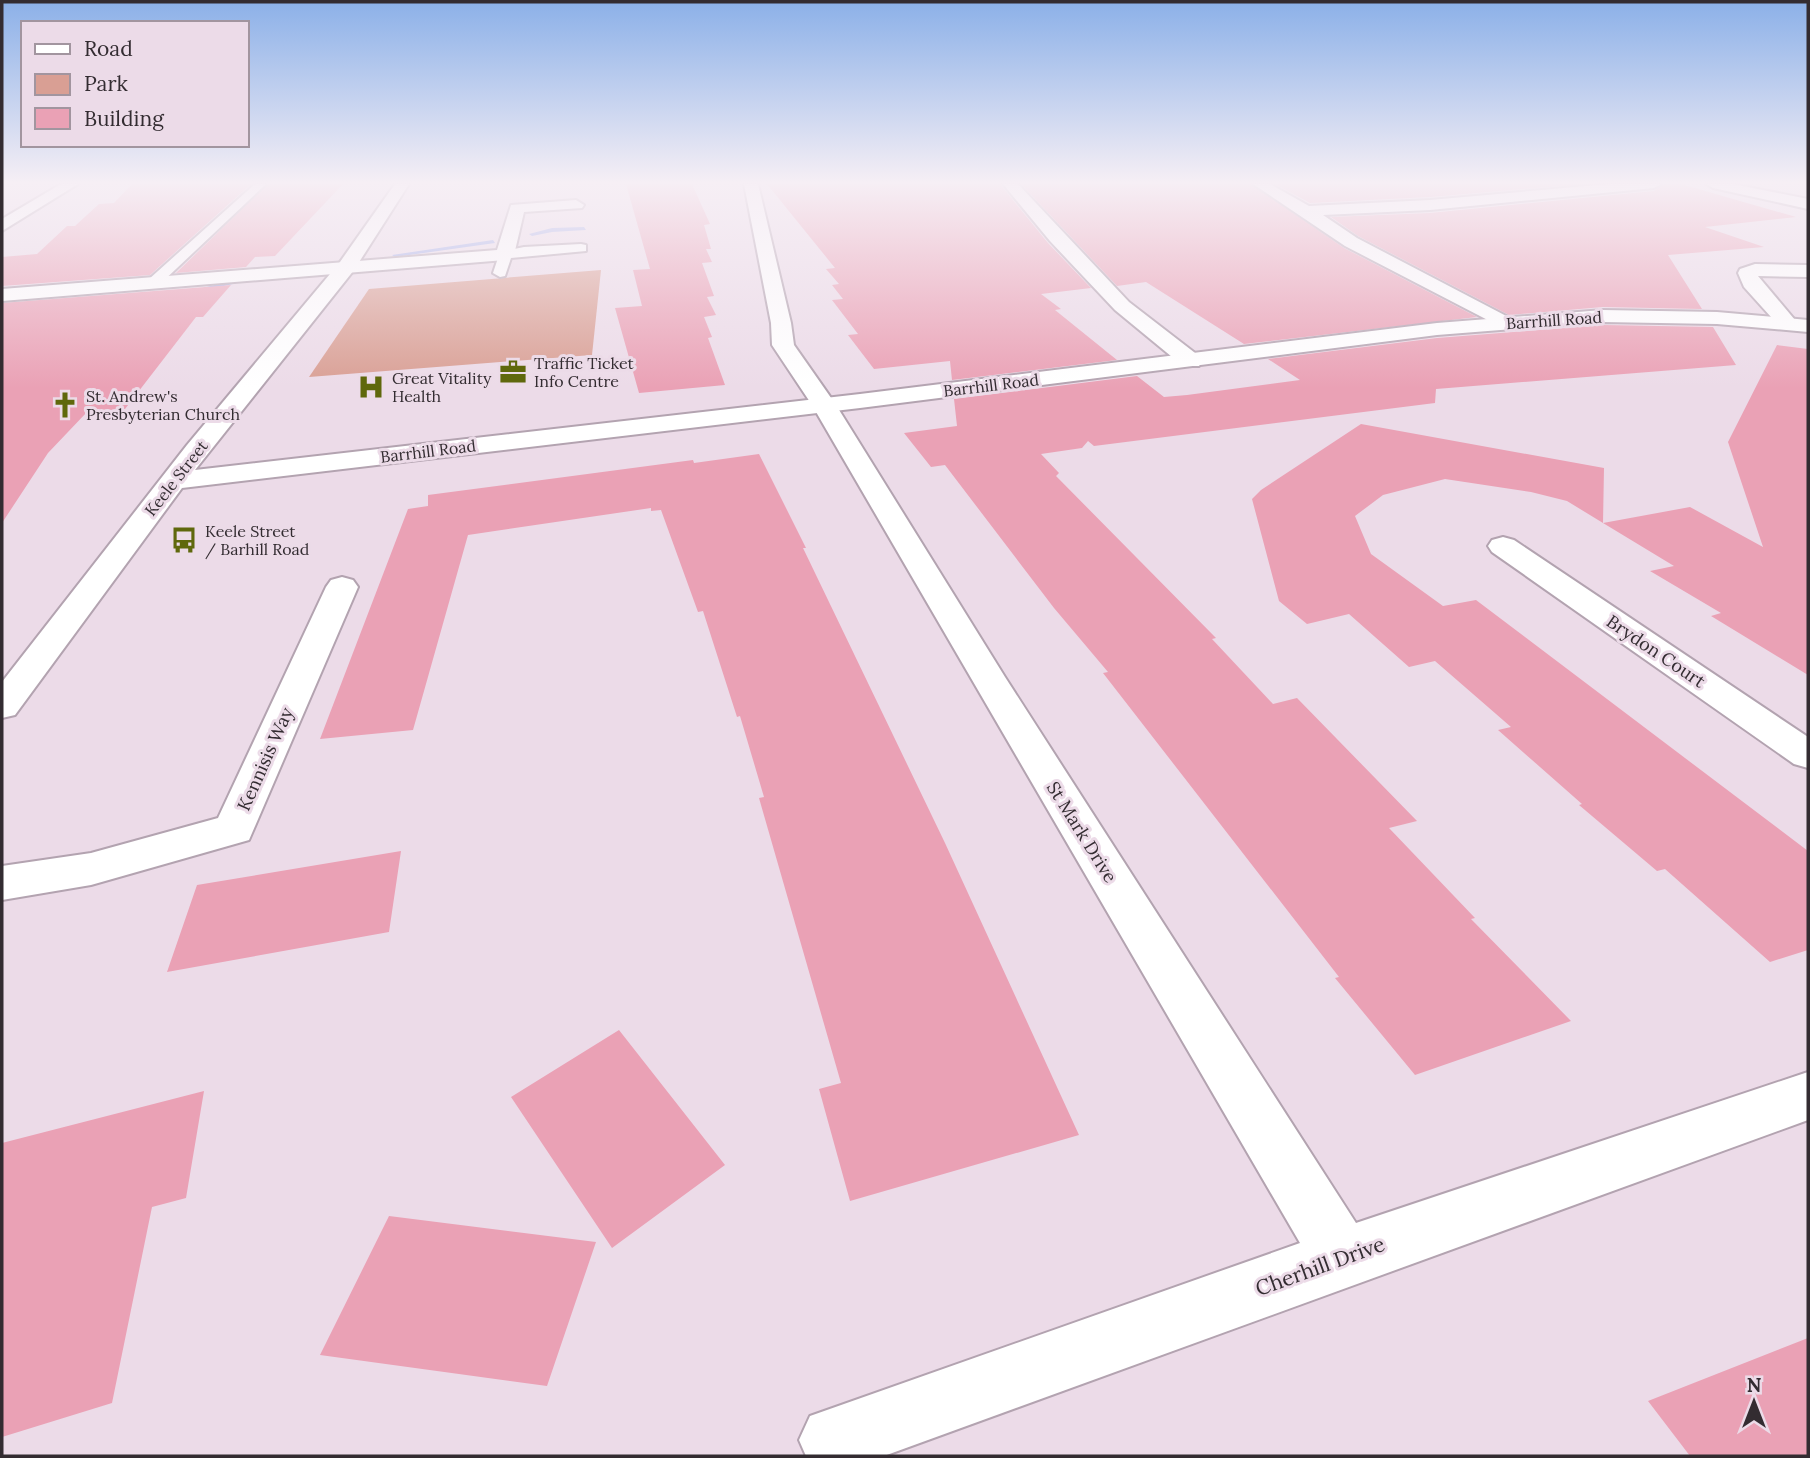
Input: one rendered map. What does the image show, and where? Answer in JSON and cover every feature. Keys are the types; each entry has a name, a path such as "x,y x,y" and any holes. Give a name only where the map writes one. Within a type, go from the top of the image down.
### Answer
{"street":[{"name":"Keele Street","path":"2,707 174,481 356,252"},
{"path":"2,295 346,267 503,264 506,252"},
{"name":"St Mark Drive","path":"766,252 783,345 824,405 986,677 1342,1258"},
{"path":"1070,252 1122,306 1191,361"},
{"path":"1370,252 1505,323"},
{"path":"1798,325 1751,283 1747,273 1755,270 1808,271"},
{"name":"Barrhill Road","path":"174,481 1505,323 1603,316 1717,318 1798,325"},
{"name":"Brydon Court","path":"1503,546 1808,755"},
{"name":"Kennisis Way","path":"2,883 91,869 234,828 342,587"},
{"name":"Cherhill Drive","path":"834,1440 1342,1258 1808,1096"}],"lane":[{"path":"153,283 187,252"},
{"path":"503,264 522,252"}],"green space":[{"path":"601,270 592,355 309,377 369,289"}],"building":[{"path":"175,252 150,275 2,286 2,257"},
{"path":"198,252 279,252 275,256 255,257 246,267 176,273"},
{"path":"645,252 707,252 712,262 702,263 714,296 707,297 716,315 704,317 712,337 708,338 725,385 639,393 615,308 642,306 633,270 650,269"},
{"path":"822,252 1057,252 1091,288 1041,294 1061,309 1055,310 1117,360 952,380 950,361 874,369 848,335 858,334 832,300 843,299 832,285 839,284 826,269 835,268"},
{"path":"1085,252 1352,252 1477,317 1244,344 1146,282 1117,286"},
{"path":"1389,252 1704,252 1668,255 1702,309 1603,307 1509,315"},
{"path":"231,285 203,317 196,317 125,409 87,412 48,453 2,523 2,303"},
{"path":"1603,325 1713,327 1736,365 1436,389 1435,403 1094,446 1088,441 1082,448 1041,454 1059,473 1056,476 1216,638 1212,639 1273,704 1297,698 1417,821 1389,828 1475,918 1471,919 1571,1021 1415,1075 1335,978 1339,977 1103,673 1108,672 1054,608 945,465 931,467 904,433 957,426 954,399 1137,376 1164,397 1187,395 1300,380 1268,359 1437,338"},
{"path":"1777,345 1808,349 1808,675 1711,616 1721,613 1650,571 1674,566 1603,523 1690,507 1763,547 1728,442"},
{"path":"1361,424 1604,468 1603,523 1567,501 1531,492 1445,479 1383,495 1355,516 1371,554 1443,606 1476,600 1808,851 1808,950 1770,962 1665,869 1657,871 1579,805 1582,804 1498,730 1511,727 1435,661 1409,667 1349,614 1307,624 1279,601 1252,499 1261,490"},
{"path":"759,454 945,843 1079,1135 850,1201 819,1089 841,1083 759,798 764,797 740,716 737,717 703,611 698,612 661,510 651,511 651,508 468,535 413,730 320,739 408,509 428,506 428,495 693,460 694,463"},
{"path":"401,851 389,932 167,972 197,885"},
{"path":"619,1030 725,1165 612,1248 511,1097"},
{"path":"204,1091 186,1198 152,1207 112,1403 2,1437 2,1143"},
{"path":"389,1216 596,1242 547,1386 320,1355"},
{"path":"1808,1338 1808,1456 1690,1456 1648,1401"}],"waterway":[{"path":"395,255 417,252"},
{"path":"198,290 248,279"}],"place":[{"name":"Traffic Ticket Info Centre","path":"513,372"},
{"name":"Great Vitality Health","path":"371,387"},
{"name":"St. Andrew's Presbyterian Church","path":"65,405"},
{"name":"Keele Street / Barhill Road","path":"184,540"}]}
